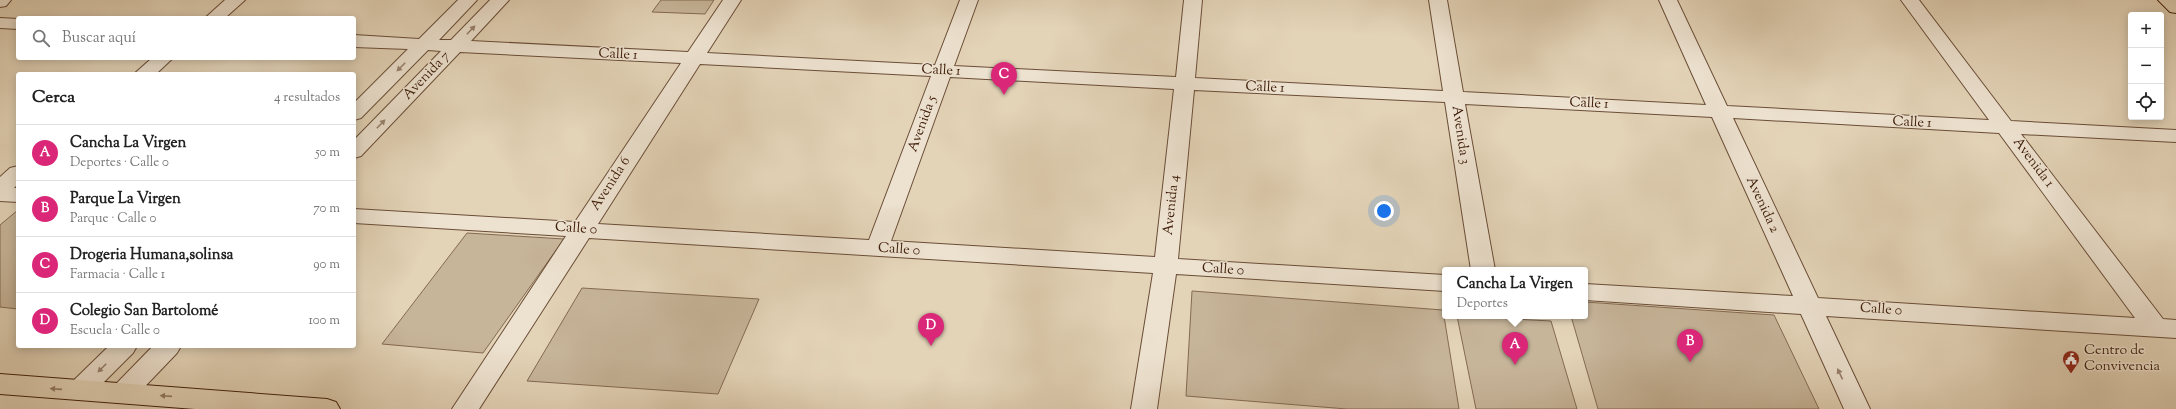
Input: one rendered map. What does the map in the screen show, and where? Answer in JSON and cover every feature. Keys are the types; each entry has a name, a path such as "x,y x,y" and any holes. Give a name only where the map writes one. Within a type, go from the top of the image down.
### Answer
{"main road":[{"path":"2167,0 2176,8"},
{"path":"0,384 327,409"}],"street":[{"path":"216,16 236,0"},
{"name":"Avenida 7","path":"356,112 468,0"},
{"name":"Avenida 7","path":"356,150 500,0"},
{"name":"Avenida 6","path":"465,409 732,0"},
{"name":"Avenida 5","path":"876,248 969,0"},
{"name":"Avenida 4","path":"1144,409 1166,266 1193,0"},
{"name":"Avenida 3","path":"1438,0 1482,267"},
{"name":"Avenida 2","path":"1668,0 1857,409"},
{"name":"Avenida 1","path":"1910,0 2007,128 2166,328"},
{"path":"0,23 16,24"},
{"name":"Calle 1","path":"356,41 1454,97 2176,136"},
{"path":"146,72 162,60"},
{"path":"0,188 16,175"},
{"path":"0,194 16,195"},
{"name":"Calle 0","path":"356,216 1442,283"},
{"name":"Calle 0","path":"1588,292 2166,328"},
{"path":"80,390 122,348"},
{"path":"122,393 166,348"}],"shaded area":[{"path":"661,0 714,0 705,14 652,12"},
{"path":"16,212 16,309 0,307 0,225"},
{"path":"467,233 564,239 483,353 382,344"},
{"path":"582,288 759,299 718,394 527,381"},
{"path":"1192,291 1442,310 1442,319 1444,319 1459,409 1347,409 1186,396"},
{"path":"1588,302 1774,315 1819,409 1598,409 1572,319 1588,319"},
{"path":"1458,319 1551,321 1577,409 1476,409"}],"place":[{"name":"Drogeria Humana,solinsa","path":"1004,95"},
{"name":"Colegio San Bartolomé","path":"931,346"},
{"name":"Parque La Virgen","path":"1690,362"},
{"name":"Cancha La Virgen","path":"1515,365"},
{"name":"Centro de Convivencia","path":"2071,374"}]}
